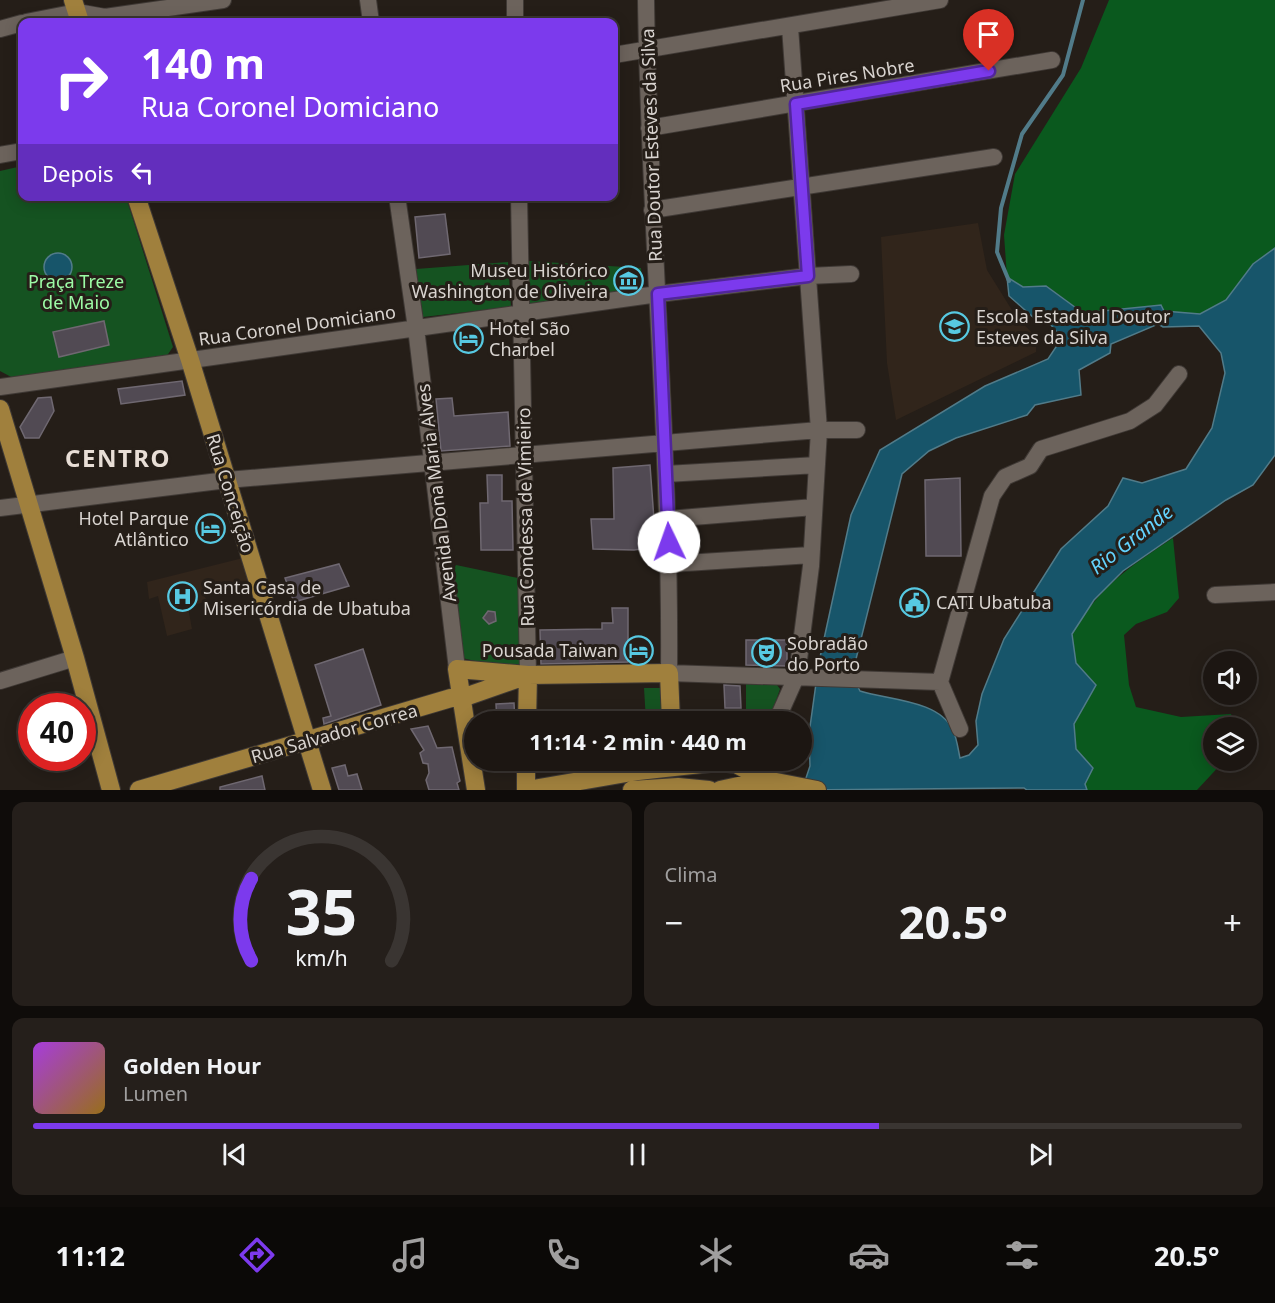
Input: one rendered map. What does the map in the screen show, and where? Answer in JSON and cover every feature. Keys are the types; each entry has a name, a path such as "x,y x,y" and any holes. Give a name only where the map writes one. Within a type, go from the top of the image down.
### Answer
{"main road":[{"name":"Rua Conceição","path":"138,201 190,360 309,741 322,790"},
{"path":"0,409 75,658 111,790"},
{"name":"Rua Salvador Correa","path":"457,669 528,675 669,673"},
{"name":"Avenida Dona Maria Alves","path":"457,669 476,790"},
{"name":"Rua Doutor Esteves da Silva","path":"669,673 670,711"},
{"name":"Rua Salvador Correa","path":"139,790 451,698 462,698 528,675"},
{"name":"Rua Condessa de Vimieiro","path":"527,711 528,675"},
{"path":"526,771 526,790 629,771"},
{"path":"674,771 678,787"},
{"path":"632,790 678,787 709,790 724,777 724,771"},
{"path":"730,790 745,771"},
{"path":"761,771 773,781"},
{"path":"720,790 773,781 817,790"}],"street":[{"path":"48,18 77,12 105,17 223,0"},
{"path":"368,0 370,18"},
{"path":"515,0 515,18"},
{"name":"Rua Doutor Esteves da Silva","path":"646,0 652,210 670,564 669,673"},
{"path":"618,55 790,27 874,5 940,0"},
{"path":"0,28 18,24"},
{"path":"782,711 801,675 819,430 790,27"},
{"name":"Rua Pires Nobre","path":"649,128 1052,60"},
{"path":"0,155 18,152"},
{"path":"652,210 994,157"},
{"name":"Avenida Dona Maria Alves","path":"398,201 417,328 457,669"},
{"name":"Rua Condessa de Vimieiro","path":"519,201 528,675"},
{"name":"Rua Coronel Domiciano","path":"0,387 658,294 808,276 851,274"},
{"path":"960,729 940,682 992,496 1000,482 1030,466 1041,449 1130,421 1155,405 1179,374"},
{"path":"0,508 227,480 819,430 857,430"},
{"path":"666,474 817,465"},
{"path":"668,519 814,507"},
{"path":"670,564 811,555"},
{"path":"1215,595 1275,592"},
{"path":"0,681 75,658"},
{"name":"Rua Salvador Correa","path":"669,673 801,675 940,682"}],"shaded area":[{"name":"Escola Estadual Doutor Esteves da Silva","path":"978,223 987,270 1015,315 1036,337 1036,352 896,420 887,363 881,237"},
{"name":"Santa Casa de Misericórdia de Ubatuba","path":"243,558 249,581 204,595 207,601 188,607 192,629 167,636 158,596 149,599 147,582"}],"green space":[{"path":"1109,0 1275,0 1275,248 1253,264 1226,300 1200,314 1164,311 1160,305 1083,313 1047,286 1023,287 1007,277 1004,235 1015,174 1081,68"},
{"name":"Praça Treze de Maio","path":"18,167 18,201 127,201 173,347 166,357 15,379 0,371 0,171"},
{"path":"529,261 641,268 643,290 528,307"},
{"path":"508,262 511,307 423,317 416,269"},
{"path":"1173,538 1179,598 1167,612 1136,624 1124,635 1129,685 1136,707 1181,717 1231,714 1232,717 1203,717 1203,771 1215,771 1197,790 1087,790 1085,784 1093,768 1076,749 1074,724 1096,685 1076,663 1071,634 1105,590 1141,559"},
{"path":"456,565 518,578 521,664 514,670 462,658 454,569"},
{"path":"774,681 780,689 772,711 746,711 746,682"},
{"path":"644,688 660,688 661,711 645,711"}],"water":[{"name":"Rio Grande","path":"1275,248 1275,455 1253,485 1226,500 1123,571 1094,600 1072,634 1076,663 1096,685 1074,724 1076,749 1093,768 1085,784 1087,790 1027,790 1024,788 802,790 808,771 812,771 812,712 819,662 851,515 880,450 985,386 1048,359 1062,338 1051,325 1033,317 1009,296 1007,277 1023,287 1046,286 1083,313 1161,305 1164,311 1200,314 1226,300 1253,264","holes":["1158,324 1163,327 1199,326 1221,353 1225,373 1212,428 1186,469 1142,483 1123,478 1108,506 1061,549 1004,639 982,694 976,721 978,745 969,755 960,758 953,730 946,720 936,713 912,703 860,691 856,683 855,663 902,474 929,451 956,438 1027,415 1035,405 1081,395 1079,370 1110,353 1111,344"]},
{"path":"58,253 68,257 72,267 68,277 58,281 48,277 44,267 48,257"}],"building":[{"path":"445,214 450,254 419,258 415,217"},
{"path":"104,321 109,345 59,357 53,332"},
{"path":"182,381 185,395 121,404 118,389"},
{"path":"51,397 54,411 39,438 25,438 20,427 38,398"},
{"path":"452,398 454,416 508,412 510,446 441,451 436,399"},
{"path":"650,465 656,547 634,550 593,549 591,519 614,519 613,468"},
{"path":"487,475 502,475 502,501 512,501 513,550 481,550 480,503 488,503"},
{"path":"960,478 961,556 926,556 925,480"},
{"path":"339,564 349,586 294,602 285,578"},
{"path":"612,608 628,608 628,662 541,664 540,630 602,629 602,623 613,623"},
{"path":"488,611 495,612 496,621 489,624 483,618"},
{"name":"Sobradão do Porto","path":"746,640 787,640 787,666 746,665"},
{"path":"363,649 381,705 324,724 323,718 331,716 315,665"},
{"path":"724,685 740,686 741,708 725,708"},
{"path":"514,703 514,711 496,711 496,704"},
{"path":"428,726 437,748 452,747 460,781 457,783 459,790 429,790 426,780 429,773 428,764 423,763 420,753 424,750 411,729"},
{"path":"345,765 348,776 357,774 362,790 339,790 332,768"},
{"path":"262,776 265,790 220,790 220,787"}],"waterway":[{"path":"1009,281 997,252 1001,208 1022,134 1063,75 1083,0"}],"place":[{"name":"Museu Histórico Washington de Oliveira","path":"629,280"},
{"name":"Escola Estadual Doutor Esteves da Silva","path":"955,326"},
{"name":"Hotel São Charbel","path":"468,338"},
{"name":"Hotel Parque Atlântico","path":"210,528"},
{"name":"Santa Casa de Misericórdia de Ubatuba","path":"182,597"},
{"name":"CATI Ubatuba","path":"915,602"},
{"name":"Pousada Taiwan","path":"639,650"},
{"name":"Sobradão do Porto","path":"766,653"}],"district":[{"name":"CENTRO","path":"118,457"}],"route":[{"path":"669,542 658,294 808,276 796,104 989,71"}]}
